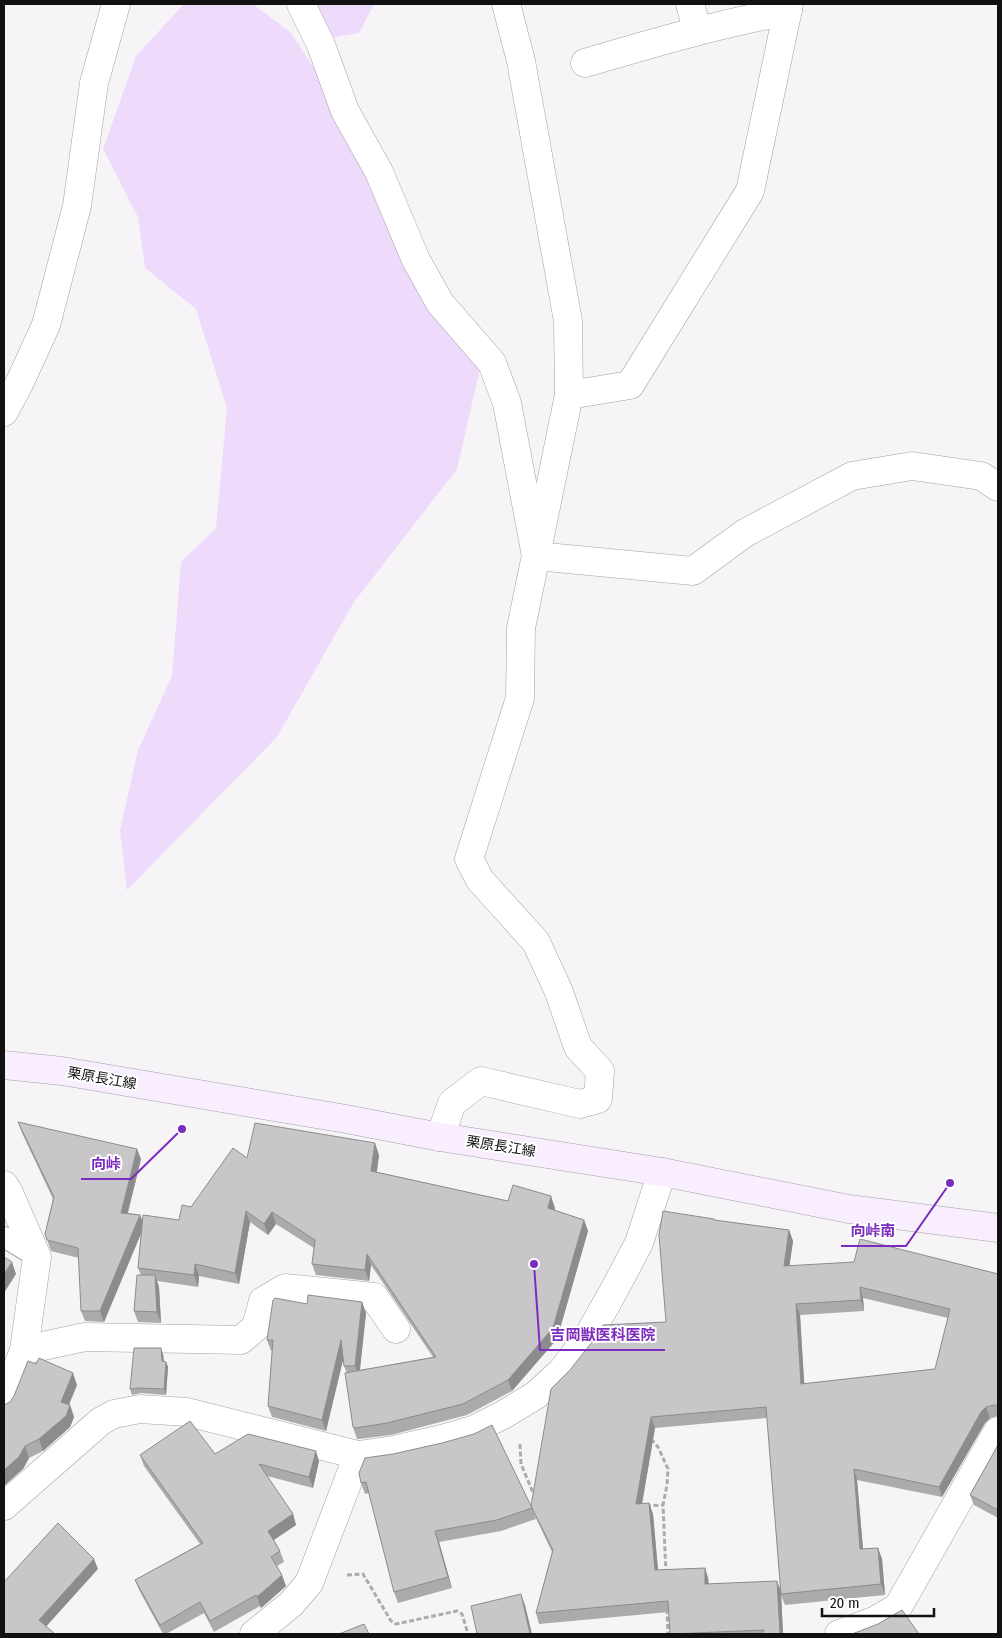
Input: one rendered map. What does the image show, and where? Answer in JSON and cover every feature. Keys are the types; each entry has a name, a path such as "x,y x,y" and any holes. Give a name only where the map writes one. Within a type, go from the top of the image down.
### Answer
{"main road":[{"name":"栗原長江線","path":"4,1064 62,1071 346,1119 440,1137 662,1172 849,1209 998,1228"}],"street":[{"path":"4,412 46,325 77,206 94,82 116,4"},
{"path":"301,4 320,45 345,110 379,172 416,260 440,303 492,363 507,403 536,556"},
{"path":"440,1137 452,1103 481,1081 580,1104 598,1099 600,1071 578,1047 559,992 536,942 480,880 468,859 520,698 521,628 568,395 568,321 521,61 506,4"},
{"path":"690,4 697,30"},
{"path":"568,395 630,385 750,191 788,8 697,30 585,63"},
{"path":"536,556 693,571 745,533 852,476 912,466 982,476 998,488"},
{"path":"4,1506 102,1421 114,1414 140,1409 187,1412 358,1455 394,1450 473,1430 536,1395 562,1371 587,1338 639,1243 662,1172"},
{"path":"4,1185 9,1192 37,1257 24,1350 4,1402"},
{"path":"24,1350 85,1338 241,1340 256,1327 262,1301 285,1288 374,1297 396,1329"},
{"path":"839,1634 876,1620 898,1607 998,1431"},
{"path":"254,1634 291,1604 309,1583 358,1455"}],"lane":[{"path":"4,1237 37,1257"}],"path":[{"path":"518,1406 521,1464 535,1498"},
{"path":"648,1436 658,1447 668,1469 663,1505 666,1574"},
{"path":"645,1506 663,1505"},
{"path":"312,1575 363,1574 391,1621 396,1624 457,1611 462,1614 468,1634"},
{"path":"667,1604 668,1634"}],"shaded area":[{"path":"186,4 253,4 290,32 370,152 482,360 457,469 354,602 277,737 127,890 120,830 138,750 172,676 181,562 216,528 227,408 196,309 145,268 138,217 103,149 136,56"},
{"path":"303,4 374,4 359,33 324,39"}],"building":[{"path":"18,1122 137,1149 121,1213 140,1215 100,1311 81,1311 78,1248 47,1240 45,1234 54,1197"},
{"path":"255,1123 375,1143 371,1171 508,1201 513,1185 551,1196 548,1208 584,1220 553,1328 508,1380 463,1404 387,1423 353,1427 345,1373 436,1357 367,1254 365,1270 312,1264 315,1240 272,1212 264,1224 246,1211 235,1273 195,1264 194,1275 138,1268 143,1215 179,1220 182,1205 191,1207 233,1148 247,1158"},
{"path":"663,1211 789,1230 784,1266 854,1262 860,1239 998,1274 998,1406 986,1407 981,1412 939,1487 854,1469 860,1549 878,1548 881,1584 781,1594 766,1407 651,1417 636,1504 649,1503 655,1570 705,1568 705,1584 777,1581 780,1634 762,1634 764,1630 670,1634 668,1601 536,1613 553,1550 531,1506 551,1389 570,1370 603,1325 666,1322 659,1235","holes":["860,1287 950,1309 935,1369 801,1384 796,1304 861,1300"]},
{"path":"4,1257 12,1262 4,1274"},
{"path":"137,1275 155,1275 157,1312 134,1311"},
{"path":"308,1295 362,1302 355,1366 344,1366 341,1340 322,1420 268,1406 273,1340 267,1340 273,1300 275,1298 307,1304"},
{"path":"134,1348 161,1348 162,1361 166,1362 164,1389 130,1389"},
{"path":"39,1358 73,1373 61,1402 70,1405 66,1416 39,1439 25,1446 19,1457 4,1470 4,1405 10,1402 14,1396 28,1361 36,1364"},
{"path":"190,1421 215,1454 248,1434 316,1451 309,1477 259,1464 293,1514 268,1531 280,1551 271,1557 282,1575 257,1597 256,1595 210,1621 200,1602 160,1625 135,1580 203,1543 140,1455"},
{"path":"492,1425 532,1508 497,1520 435,1531 448,1577 394,1592 366,1482 361,1483 359,1473 365,1458 442,1443 474,1434"},
{"path":"998,1445 998,1510 970,1495"},
{"path":"58,1523 94,1559 39,1620 55,1634 4,1634 4,1582"},
{"path":"521,1594 530,1634 477,1634 471,1606"},
{"path":"902,1610 919,1634 852,1634 878,1624"},
{"path":"364,1624 369,1634 339,1634"}],"place":[{"name":"向峠","path":"182,1129"},
{"name":"向峠南","path":"950,1183"},
{"name":"吉岡獣医科医院","path":"534,1264"}]}
